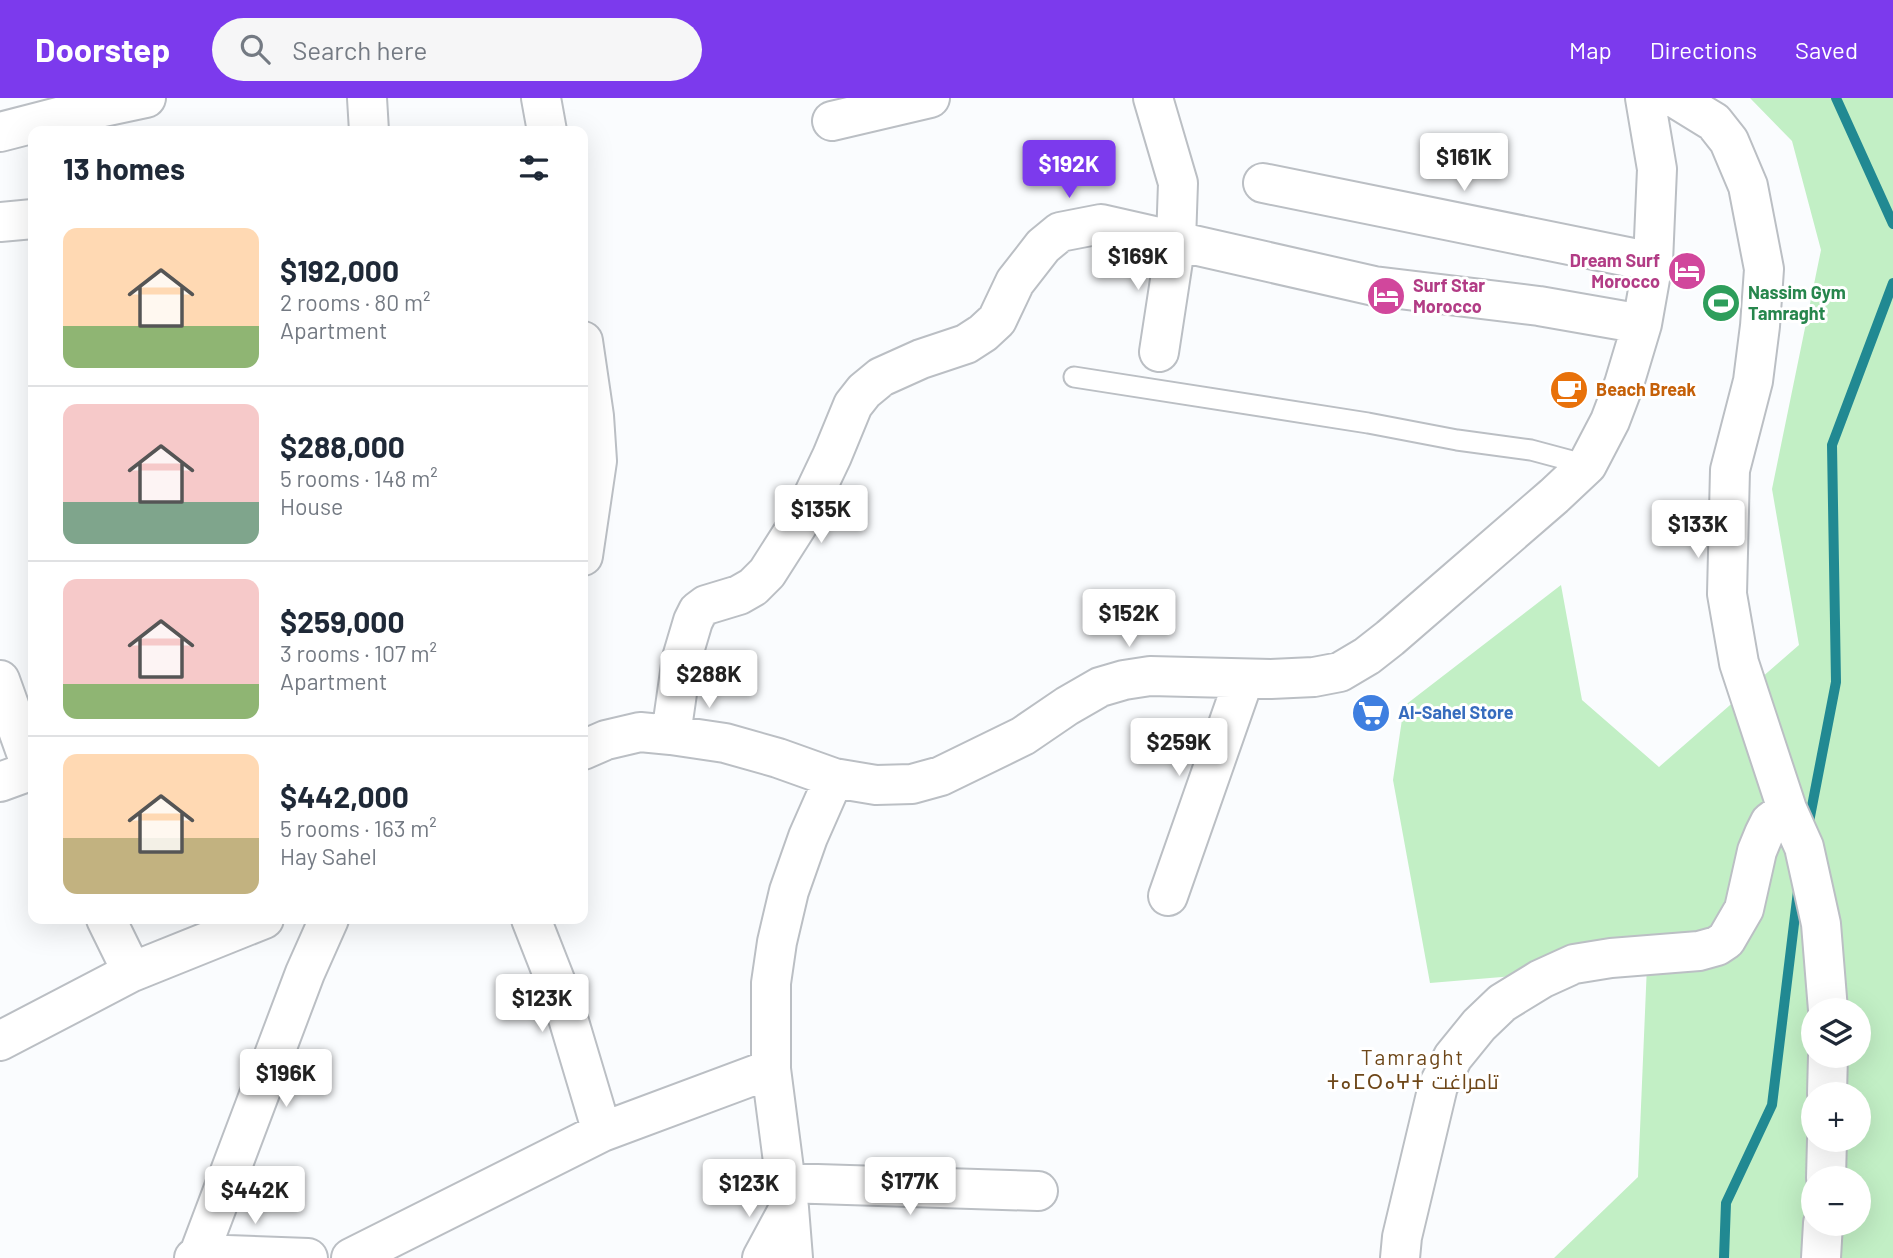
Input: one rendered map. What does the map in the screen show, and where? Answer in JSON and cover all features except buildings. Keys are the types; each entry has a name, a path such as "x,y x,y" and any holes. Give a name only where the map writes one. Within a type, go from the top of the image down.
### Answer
{"street":[{"path":"0,132 146,98"},
{"path":"367,98 369,126"},
{"path":"541,98 546,126"},
{"path":"832,121 930,98"},
{"path":"1153,98 1178,183 1177,241 1159,352"},
{"path":"588,748 606,740 640,732 671,735 725,743 834,778 876,785 912,784 941,776 1023,736 1100,687 1124,680 1150,676 1244,679 1314,677 1340,672 1367,656 1500,544 1587,465 1610,421 1642,324 1653,262 1657,169 1646,98"},
{"path":"1675,98 1714,122 1729,141 1748,186 1764,269 1753,381 1730,470 1727,594 1739,663 1787,809 1804,847 1821,924 1827,998"},
{"path":"1263,183 1653,262"},
{"path":"0,222 28,219"},
{"path":"671,735 682,658 698,611 706,605 746,591 767,573 804,515 853,405 864,391 881,377 921,359 967,345 983,333 997,320 1015,282 1043,246 1060,232 1101,224 1374,286 1539,306 1642,324"},
{"path":"588,375 597,461 588,522"},
{"path":"1168,896 1244,679"},
{"path":"0,680 28,757"},
{"path":"0,782 28,773"},
{"path":"793,1258 771,1069 771,983 789,891 808,837 834,778"},
{"path":"1399,1258 1437,1087 1453,1057 1479,1025 1502,1003 1541,979 1574,964 1611,958 1699,951 1717,946 1726,940 1744,909 1757,852 1770,822 1787,809"},
{"path":"108,924 132,972"},
{"path":"0,1041 132,972 252,924"},
{"path":"308,1258 196,1256 305,973 327,924"},
{"path":"533,924 562,998 602,1132"},
{"path":"351,1258 602,1132 771,1069"},
{"path":"787,1196 1038,1191"},
{"path":"762,1258 787,1196"},
{"path":"1821,1258 1822,1236"}],"lane":[{"path":"1074,377 1531,450 1587,465"}],"green space":[{"path":"1750,98 1893,98 1893,1258 1554,1258 1638,1177 1647,965 1430,983 1393,780 1404,706 1561,585 1582,700 1659,767 1799,645 1772,489 1821,250 1792,141"}],"waterway":[{"path":"1836,98 1893,224"},
{"path":"1808,827 1836,682 1832,445 1893,283"},
{"path":"1724,1258 1726,1203 1772,1105 1798,891"}],"place":[{"name":"Dream Surf Morocco","path":"1687,271"},
{"name":"Surf Star Morocco","path":"1386,296"},
{"name":"Nassim Gym Tamraght","path":"1721,303"},
{"name":"Beach Break","path":"1569,390"},
{"name":"Al-Sahel Store","path":"1371,713"}],"district":[{"name":"Tamraght ⵜⴰⵎⵔⴰⵖⵜ تامراغت","path":"1413,1070"}]}
